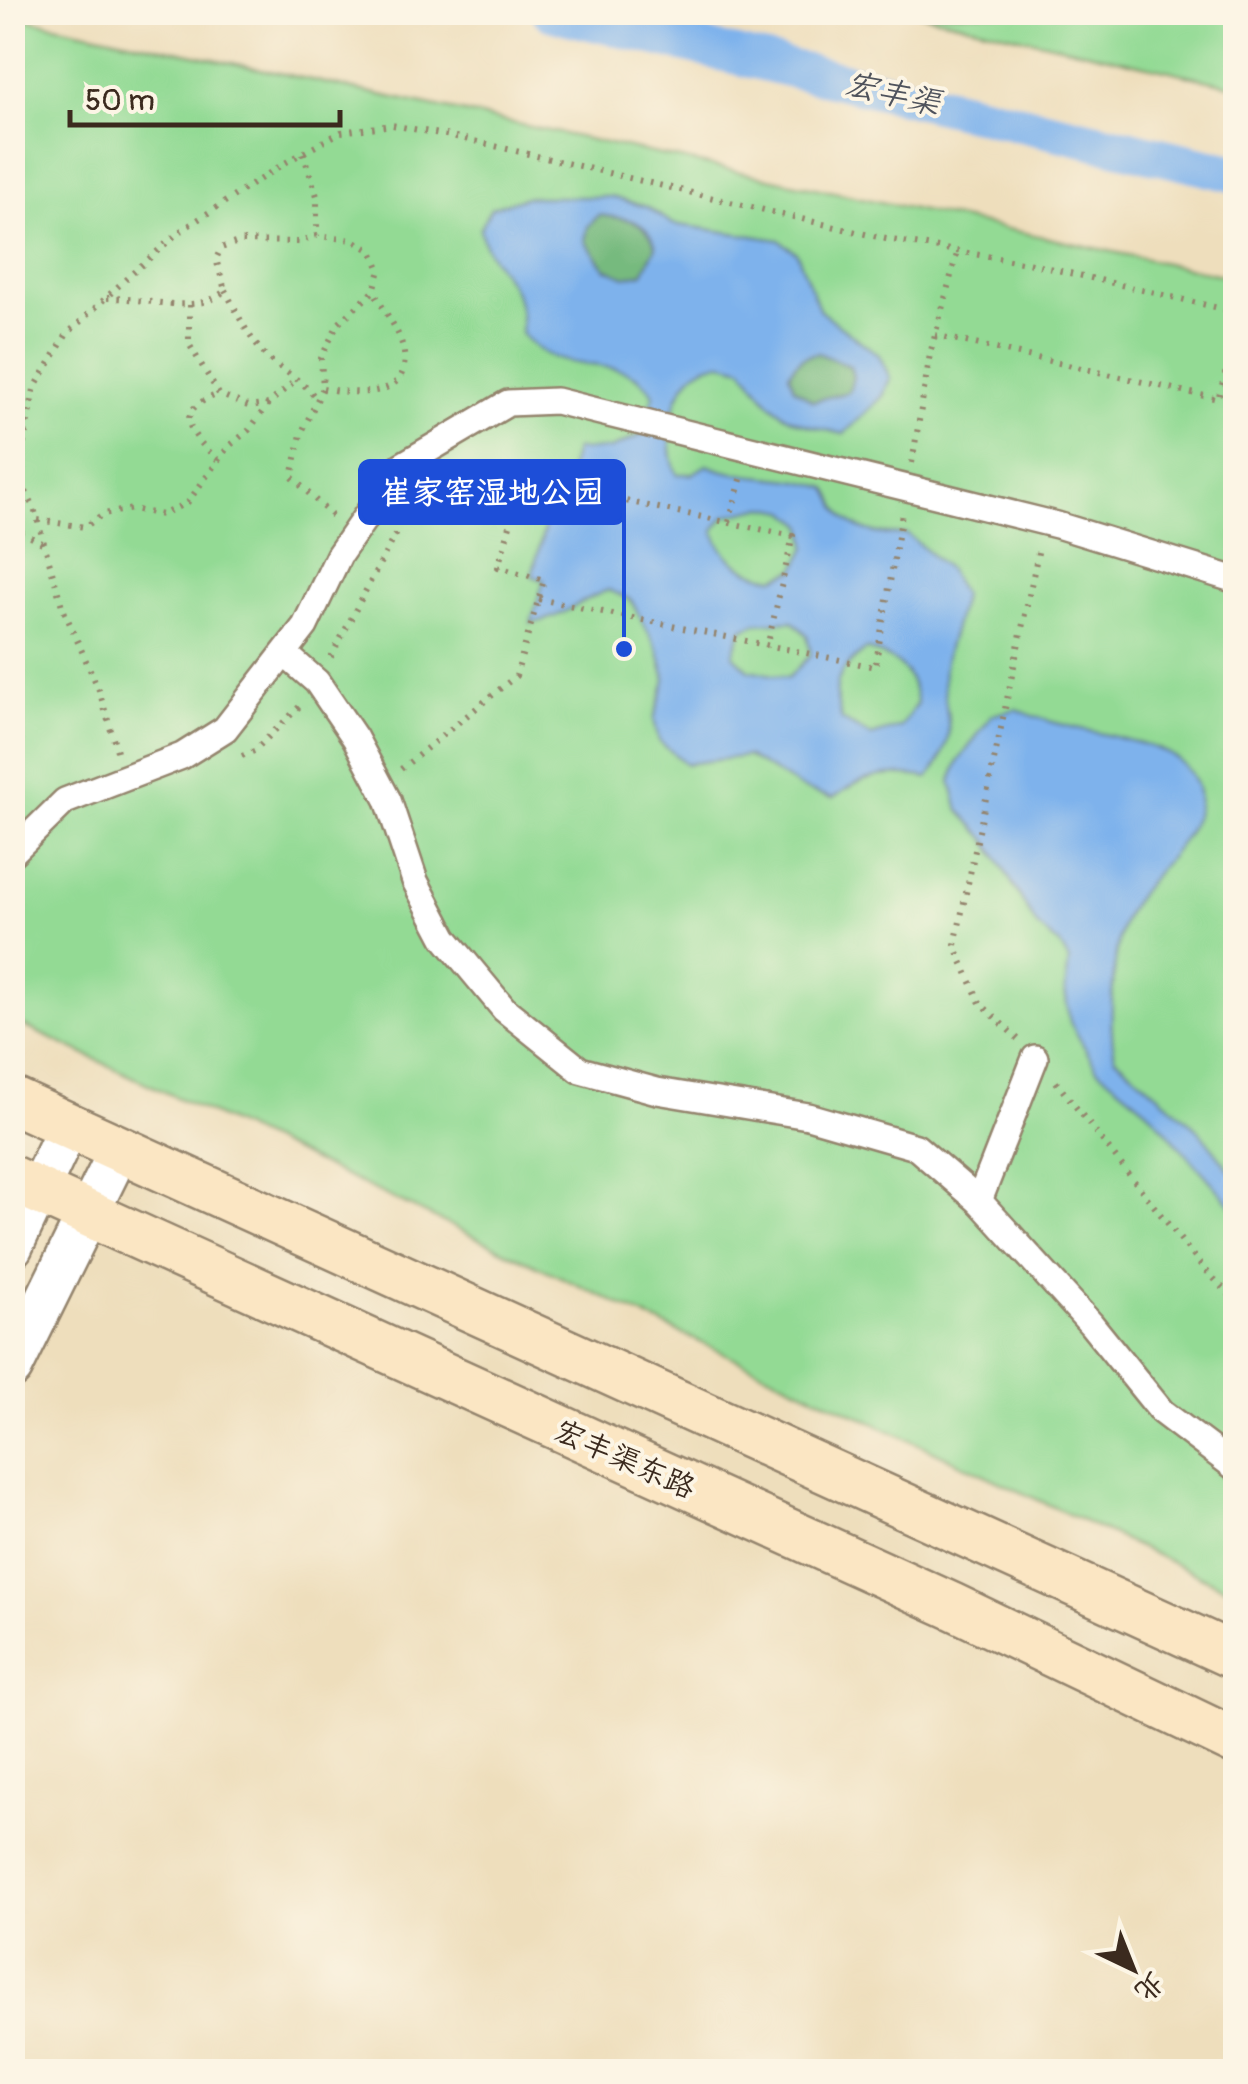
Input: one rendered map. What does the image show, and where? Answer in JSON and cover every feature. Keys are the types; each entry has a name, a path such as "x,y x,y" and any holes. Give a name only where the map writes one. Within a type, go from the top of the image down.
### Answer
{"main road":[{"path":"12,1100 1236,1657"},
{"name":"宏丰渠东路","path":"26,1185 934,1598 1236,1742"}],"street":[{"path":"12,853 65,801 182,756 225,729 284,654 357,529 401,466 508,404 556,401 1045,522 1236,580"},
{"path":"284,654 317,682 380,786 415,882 445,938 504,1009 580,1070 657,1092 808,1116 916,1146 980,1201 1091,1324 1162,1412 1236,1468"},
{"path":"980,1201 1036,1058"},
{"path":"12,1247 26,1185 69,1126"},
{"path":"12,1368 120,1149"}],"path":[{"path":"125,777 38,520 18,475 34,389 67,334 178,232 341,132 392,125 676,186 886,239 958,250 1236,312"},
{"path":"303,153 316,196 318,236"},
{"path":"316,399 298,378 271,361 254,342 225,290 216,259 221,248 240,241 299,242 318,236 353,240 372,250 380,270 374,291 338,324 321,358 323,388 301,434 292,477 330,516 357,529"},
{"path":"538,598 874,668 936,335 958,250"},
{"path":"106,298 189,305 216,300 225,290"},
{"path":"323,388 374,395 392,386 404,366 404,346 374,291"},
{"path":"189,305 189,344 220,394 250,407 268,404"},
{"path":"936,335 1218,400 1236,336"},
{"path":"38,520 85,526 103,514 133,510 162,514 188,502 218,460 268,404 298,378"},
{"path":"218,460 200,444 188,424 188,414 197,402 220,394"},
{"path":"729,522 749,450"},
{"path":"454,465 793,536 767,646"},
{"path":"380,786 516,676 544,580 498,568 523,481"},
{"path":"1045,522 954,945 980,1003 1036,1058 1236,1302"},
{"path":"12,527 45,545"},
{"path":"1227,1588 1236,1573"}],"green space":[{"path":"916,13 1235,13 1235,86"},
{"path":"13,16 1235,278 1235,1592 13,1021"},
{"path":"599,215 627,219 647,231 656,247 643,273 625,278 605,268 585,241 588,226"},
{"path":"818,353 850,366 853,377 849,392 813,401 794,388 789,374 792,369 804,357"}],"water":[{"path":"526,197 611,197 647,207 673,224 779,240 797,253 820,311 879,355 890,378 883,396 844,434 784,415 765,398 743,368 719,363 690,377 681,391 674,408 670,443 677,474 692,474 707,465 827,488 839,510 853,524 879,534 907,534 947,568 962,594 943,674 949,731 940,760 928,778 878,776 833,798 803,789 747,756 686,764 659,741 654,719 666,680 659,652 631,600 609,590 531,623 544,580 532,576 551,503 559,504 575,450 611,449 641,435 654,395 641,380 626,372 555,358 521,333 518,299 491,256 480,229 491,208","holes":["599,215 641,225 656,247 643,273 625,277 605,268 585,241 588,226","813,354 850,366 853,377 849,392 813,401 794,388 789,374 800,359","765,507 787,511 804,525 807,547 795,570 775,578 755,573 729,557 714,530 725,516","792,621 807,635 811,655 788,678 749,670 733,655 742,629 756,623","866,649 887,657 907,674 917,703 901,727 871,736 842,720 837,688 848,665"]},
{"path":"1017,709 1165,752 1177,759 1194,780 1199,800 1194,821 1134,901 1120,933 1114,968 1113,1044 1115,1057 1197,1128 1235,1177 1235,1209 1148,1110 1097,1069 1070,1022 1065,991 1069,961 1060,945 1037,926 987,840 959,810 951,781 958,762 992,715"}],"waterway":[{"name":"宏丰渠","path":"551,12 1236,174"}],"place":[{"name":"崔家窑湿地公园","path":"624,649"}]}
